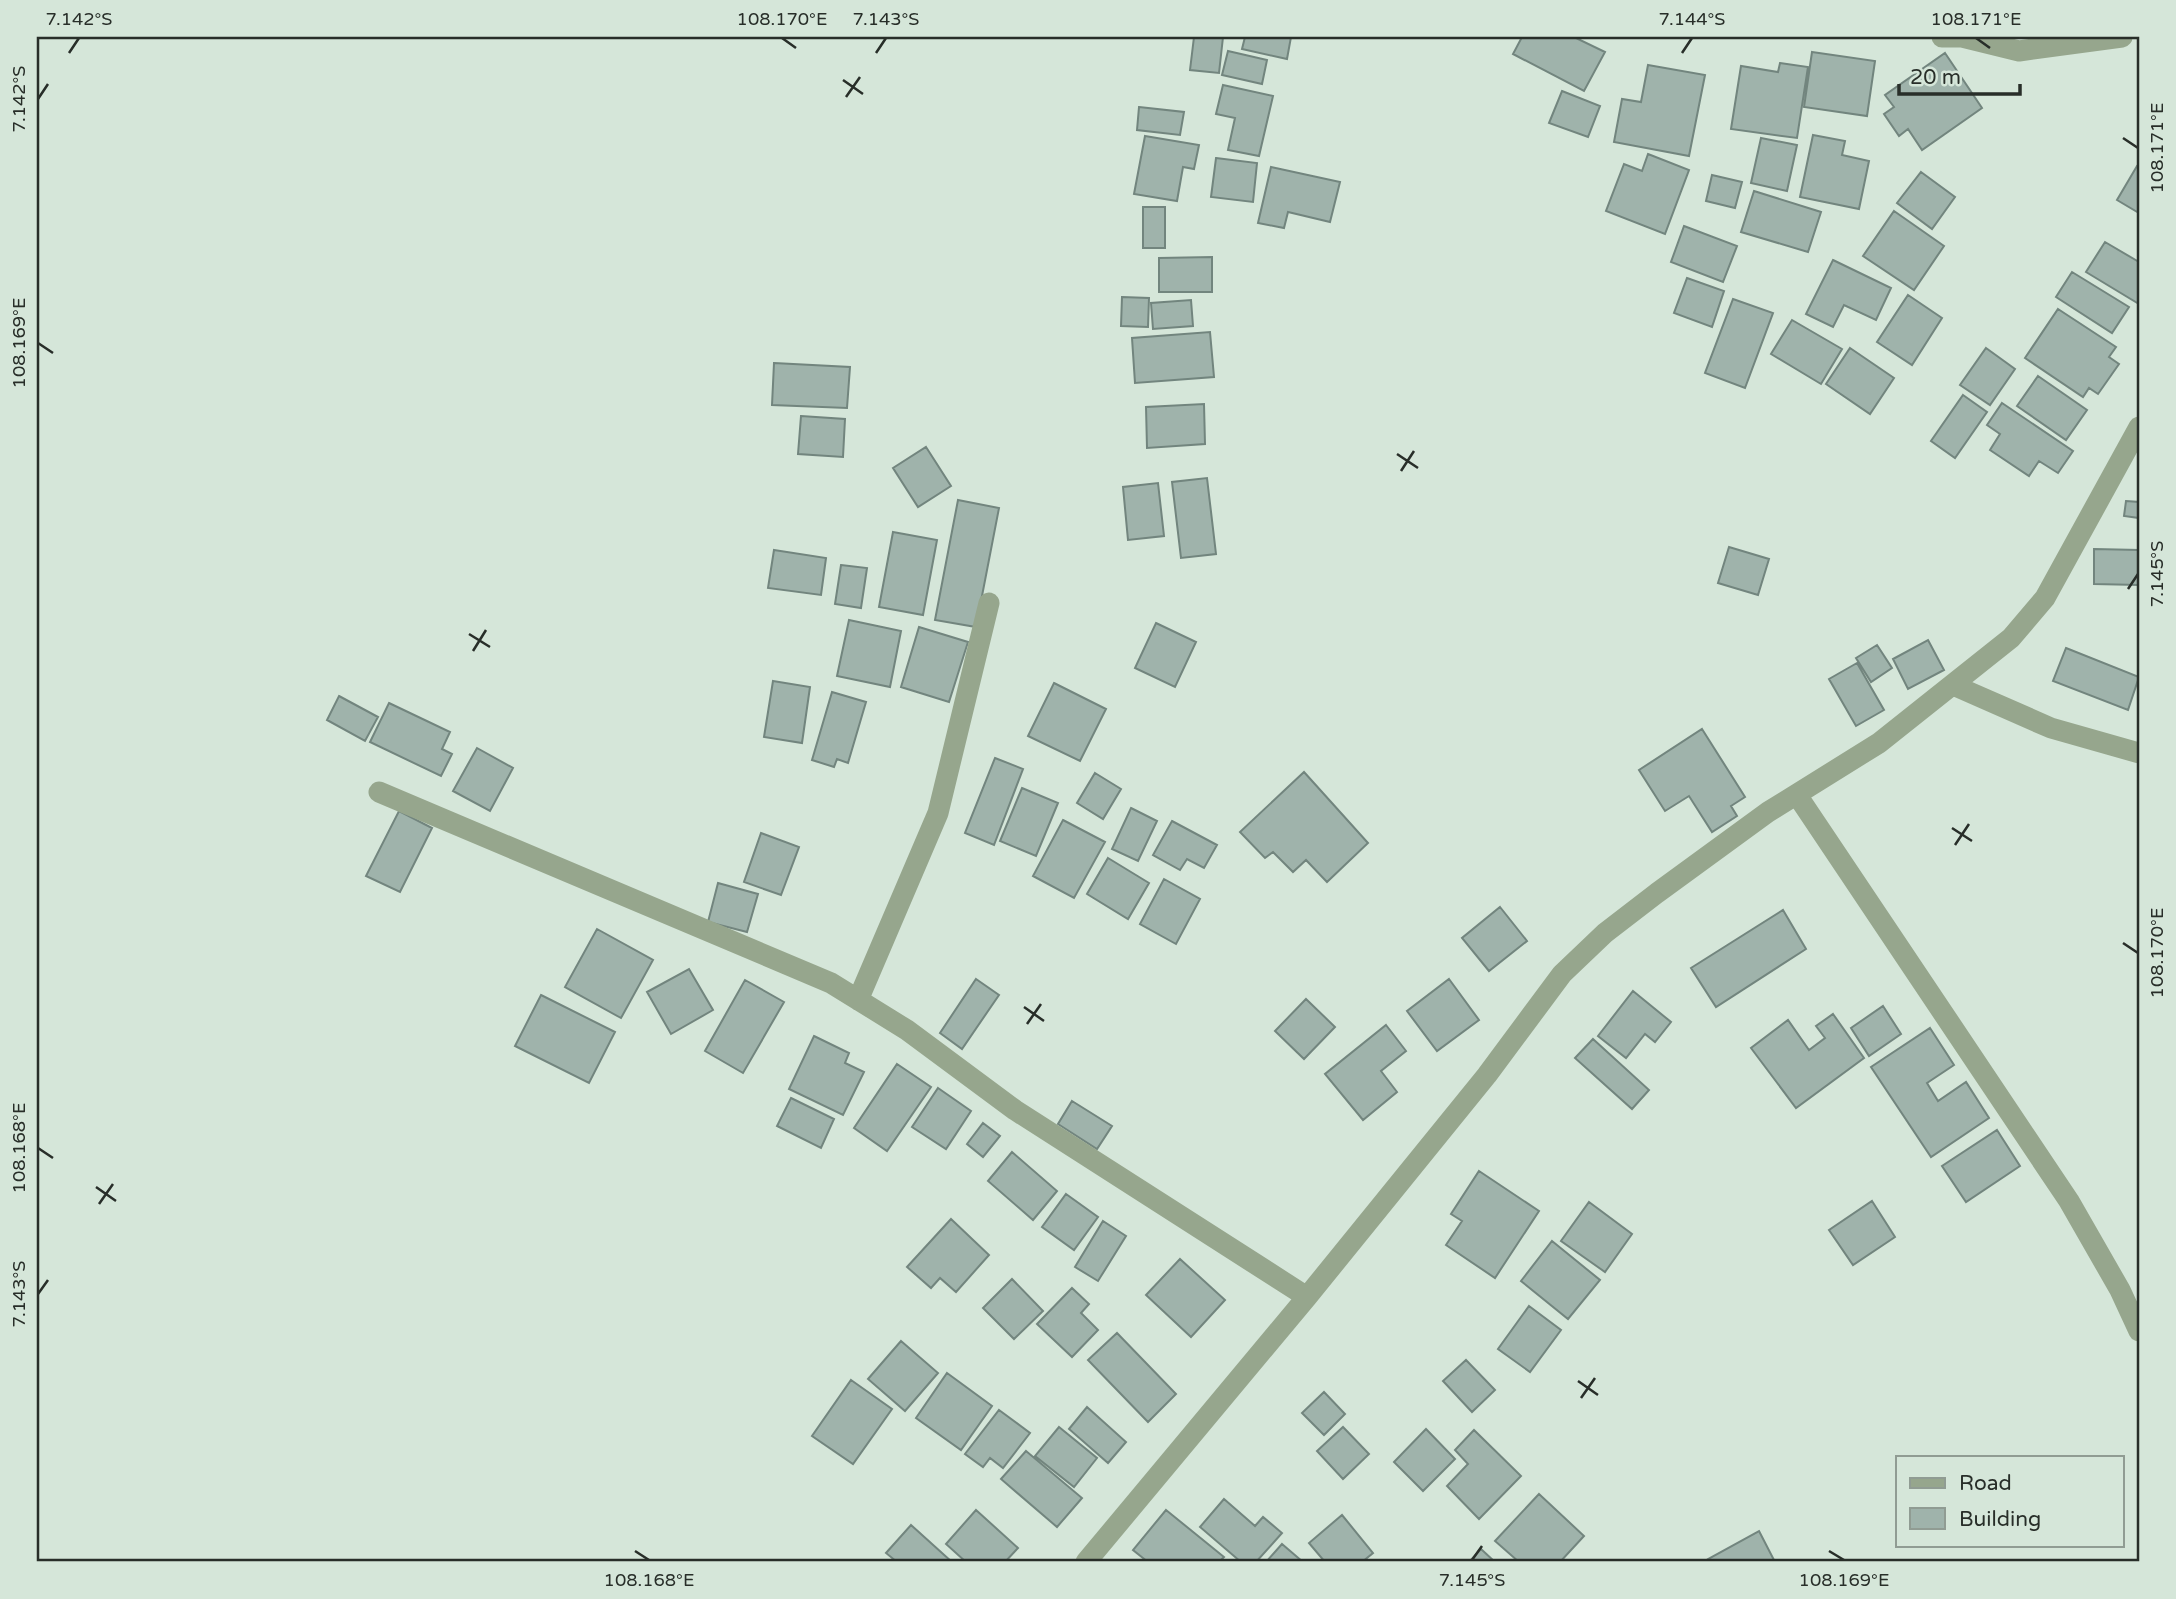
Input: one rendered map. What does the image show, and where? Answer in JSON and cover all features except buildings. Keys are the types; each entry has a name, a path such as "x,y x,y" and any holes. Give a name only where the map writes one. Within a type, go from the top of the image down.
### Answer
{"street":[{"path":"1942,37 1962,37 2019,51 2122,37"},
{"path":"1086,1562 1307,1297 1487,1075 1562,974 1605,933 1647,901 1797,795 1879,743 2011,638 2045,597 2139,427"},
{"path":"858,1000 938,813 989,603"},
{"path":"1953,685 2051,728 2139,753"},
{"path":"379,792 831,984 906,1030 1015,1110 1307,1297"},
{"path":"1797,795 2069,1201 2120,1290 2139,1331"}]}
